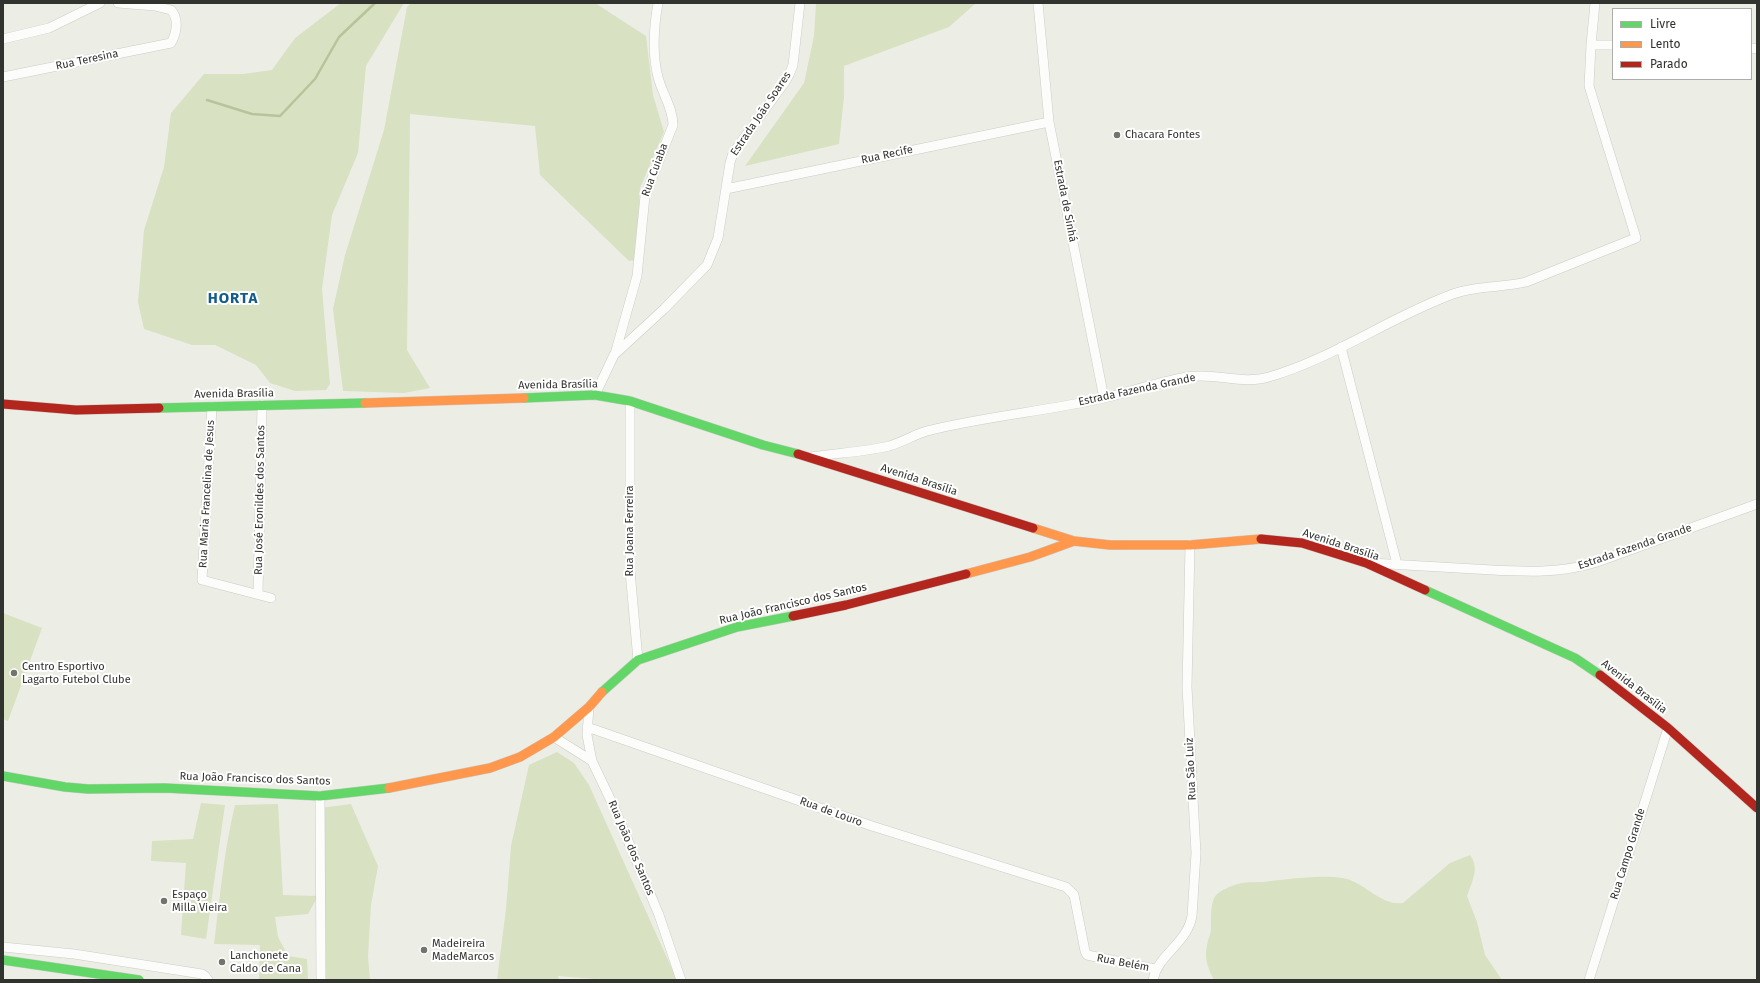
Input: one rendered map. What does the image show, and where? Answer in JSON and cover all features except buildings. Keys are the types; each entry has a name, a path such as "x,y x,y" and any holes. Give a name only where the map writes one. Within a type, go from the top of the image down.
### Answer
{"main road":[{"name":"Avenida Brasília","path":"3,404 76,410 262,406 595,394 630,401 763,445 808,457 1074,541 1110,545 1190,545 1256,539 1302,543 1366,563 1575,658 1595,671 1668,728 1757,808"},
{"name":"Rua João Francisco dos Santos","path":"3,776 65,787 88,789 165,788 320,796 394,788 490,768 520,757 554,737 589,707 610,684 638,660 737,628 846,605 920,587 1025,559 1074,541"},
{"path":"3,960 139,980"},
{"path":"3,964 99,980"}],"street":[{"path":"3,39 49,28 100,3"},
{"name":"Rua Teresina","path":"3,77 171,43 175,34 176,21 174,13 171,10 155,6 118,3"},
{"name":"Rua Cuiaba","path":"614,355 637,276 645,196 673,125 672,117 658,76 655,33 658,3"},
{"name":"Estrada João Soares","path":"595,394 614,355 664,309 707,265 718,238 733,153 790,75 800,3"},
{"name":"Estrada de Sinhá","path":"1038,3 1049,122 1104,398"},
{"path":"1596,3 1591,46 1612,45"},
{"name":"Estrada Fazenda Grande","path":"808,457 883,447 933,430 1104,398 1149,385 1188,377 1201,376 1245,380 1267,378 1287,371 1341,347 1451,294 1480,287 1515,285 1526,282 1636,238 1591,95 1588,77 1591,46"},
{"name":"Rua Recife","path":"726,189 1049,122"},
{"path":"1341,347 1396,564"},
{"name":"Rua Joana Ferreira","path":"630,401 630,571 638,660"},
{"name":"Rua José Eronildes dos Santos","path":"258,594 262,406"},
{"name":"Rua Maria Francelina de Jesus","path":"212,407 202,580 258,594"},
{"name":"Estrada Fazenda Grande","path":"1366,563 1506,570 1553,571 1572,569 1597,562 1757,504"},
{"name":"Rua São Luiz","path":"1155,969 1186,934 1192,916 1196,846 1187,687 1190,545"},
{"path":"258,594 271,598"},
{"name":"Rua João dos Santos","path":"589,707 587,741 592,761 614,806 659,915 681,980"},
{"name":"Rua de Louro","path":"587,727 872,826 1066,887 1074,895 1085,952 1091,957"},
{"name":"Rua Campo Grande","path":"1589,980 1668,728"},
{"path":"554,737 592,761"},
{"path":"320,796 321,980"},
{"path":"3,947 74,954 164,968 203,975 208,980"},
{"name":"Rua Belém","path":"1091,957 1155,969"},
{"path":"1153,980 1155,969"}],"green space":[{"path":"341,3 404,3 366,66 358,153 332,215 322,289 330,384 326,390 295,391 270,383 256,365 215,345 192,345 144,329 138,302 144,230 164,167 171,113 204,74 243,74 272,70 295,38"},
{"path":"411,3 595,3 646,36 653,95 664,132 640,188 636,260 629,261 540,175 535,126 410,114 407,350 430,388 404,393 343,391 333,309 345,255 384,130 407,7"},
{"path":"816,3 976,3 949,27 844,66 844,97 839,144 745,166 804,83 814,36"},
{"name":"Centro Esportivo Lagarto Futebol Clube","path":"3,613 42,628 8,721 3,719"},
{"path":"557,752 574,763 589,785 677,980 607,980 558,976 559,980 497,980 506,909 511,846 529,765"},
{"path":"201,803 225,805 206,939 181,935 186,863 151,861 152,841 193,839"},
{"path":"278,804 283,895 318,896 308,914 275,917 278,937 288,956 307,959 308,980 259,980 260,945 214,944 225,856 235,805"},
{"path":"351,804 378,866 371,905 368,957 370,980 324,980 320,808"},
{"path":"1470,855 1473,860 1475,870 1467,896 1477,922 1485,955 1502,980 1214,980 1212,976 1208,967 1206,955 1211,930 1212,906 1216,895 1226,888 1246,883 1309,877 1330,877 1347,879 1388,901 1403,903 1450,863"}],"waterway":[{"path":"207,100 252,114 280,116 315,79 339,37 375,3"}],"traffic: fast":[{"path":"524,398 595,395 630,401 763,445 798,454"},
{"path":"159,408 365,403"},
{"path":"1425,590 1575,658 1600,675"},
{"path":"602,692 638,660 737,627 793,616"},
{"path":"3,776 65,787 88,789 165,788 320,796 389,788"},
{"path":"3,960 139,980"}],"traffic: slow":[{"path":"365,403 524,398"},
{"path":"1033,528 1074,541 1110,545 1190,545 1261,539"},
{"path":"966,574 1030,557 1074,541"},
{"path":"389,788 490,768 520,757 554,737 589,707 602,692"}],"traffic: jam":[{"path":"3,404 76,410 159,408"},
{"path":"798,454 1033,528"},
{"path":"1261,539 1302,543 1366,563 1425,590"},
{"path":"793,616 846,605 966,574"},
{"path":"1600,675 1668,728 1757,808"}],"place":[{"name":"Chacara Fontes","path":"1117,135"},
{"name":"Centro Esportivo Lagarto Futebol Clube","path":"14,673"},
{"name":"Espaço Milla Vieira","path":"164,901"},
{"name":"Madeireira MadeMarcos","path":"424,950"},
{"name":"Lanchonete Caldo de Cana","path":"222,962"}],"district":[{"name":"HORTA","path":"233,299"}]}
